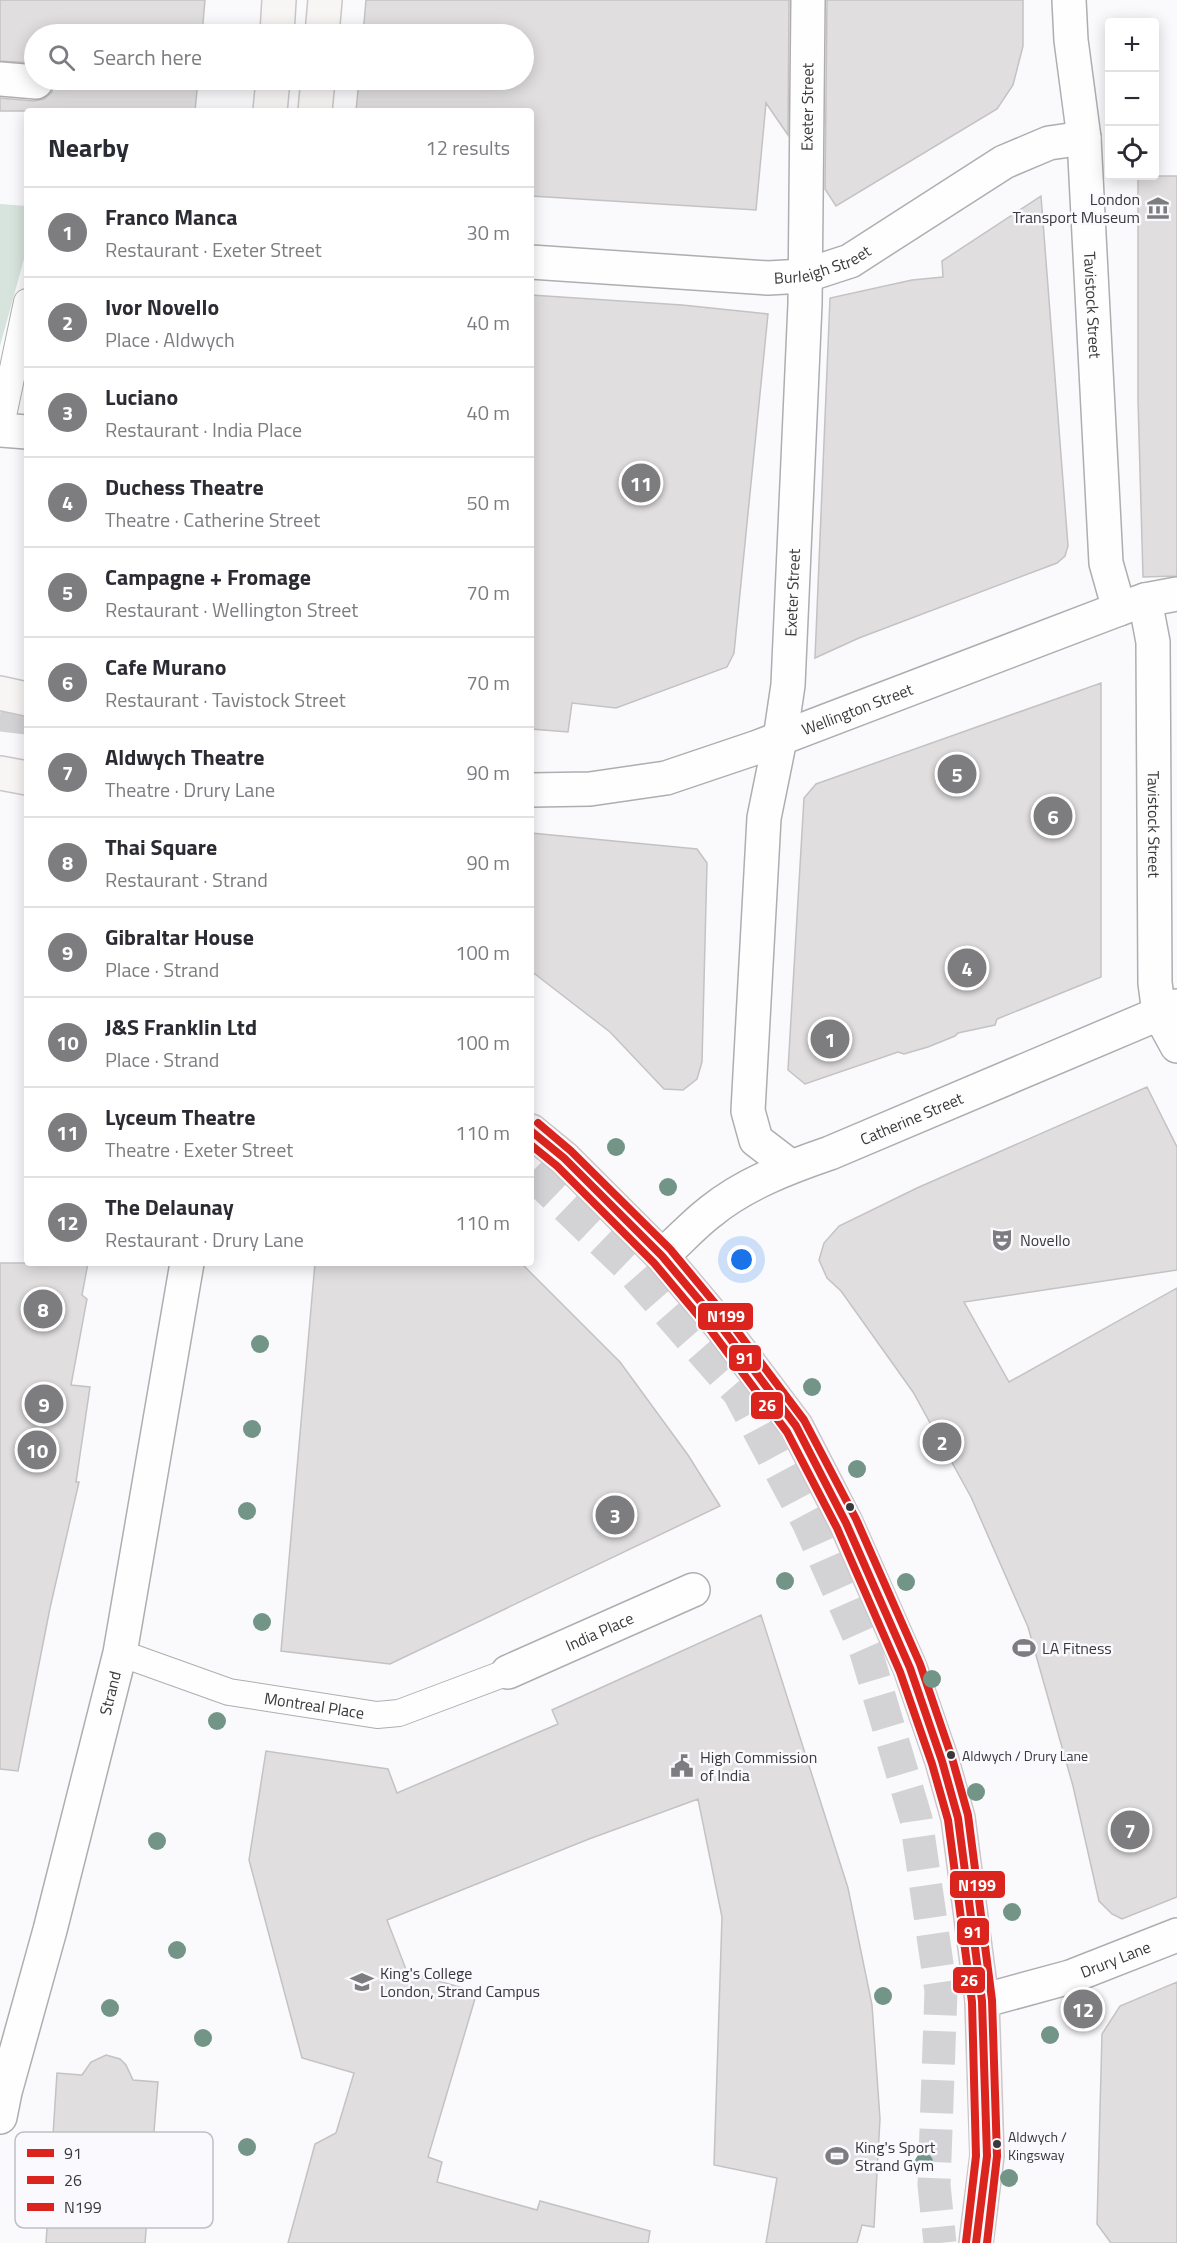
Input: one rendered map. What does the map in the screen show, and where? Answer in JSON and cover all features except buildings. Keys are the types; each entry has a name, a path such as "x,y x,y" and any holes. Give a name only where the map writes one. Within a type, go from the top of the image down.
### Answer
{"main road":[{"path":"278,24 279,0"},
{"path":"323,24 325,0"},
{"path":"270,108 272,90"},
{"path":"315,108 317,90"},
{"path":"0,693 24,698"},
{"path":"0,773 24,777"},
{"path":"534,1133 564,1158 662,1256 720,1324 796,1426 846,1523 910,1668 942,1761 958,1818 982,2001 987,2156 976,2243"}],"street":[{"name":"Exeter Street","path":"790,1166 756,1140 748,1111 764,818 788,685 805,304 808,0"},
{"name":"Tavistock Street","path":"1069,0 1071,40 1084,138 1106,563 1153,642 1155,983 1168,1010 1177,1046"},
{"path":"0,78 24,81"},
{"name":"Burleigh Street","path":"534,262 768,278 804,276 850,261 1004,162 1049,143 1084,138"},
{"path":"0,430 24,432"},
{"name":"Wellington Street","path":"534,790 590,789 666,778 780,739 1132,604 1177,594"},
{"name":"Catherine Street","path":"662,1256 710,1212 736,1194 790,1166 830,1153 1168,1010"},
{"name":"Strand","path":"2,2100 53,1918 120,1653 186,1266"},
{"name":"India Place","path":"508,1672 693,1590"},
{"name":"Drury Lane","path":"982,2001 1070,1977 1177,1935"}],"lane":[{"path":"0,430 24,316"},
{"name":"Montreal Place","path":"120,1653 229,1692 377,1715 399,1713 508,1672"}],"shaded area":[{"path":"0,204 24,206 24,259 0,346"}],"tunnel":[{"path":"0,715 24,718"},
{"path":"534,1176 626,1264 739,1393 809,1524 866,1652 916,1819 941,1991 934,2185 940,2243"}],"transit line":[{"name":"N199","path":"538,1123 571,1151 670,1249 728,1319 804,1420 856,1519 920,1664 952,1758 968,1815 992,2000 997,2156 987,2243"},
{"name":"91","path":"534,1133 564,1158 662,1256 720,1325 796,1426 846,1523 910,1668 942,1761 958,1818 982,2001 987,2156 976,2243"},
{"name":"26","path":"534,1147 557,1166 654,1263 712,1332 787,1432 837,1528 900,1672 932,1764 948,1820 972,2002 976,2156 966,2242"}],"place":[{"name":"London Transport Museum","path":"1158,208"},
{"name":"Lyceum Theatre","path":"641,483"},
{"name":"Campagne + Fromage","path":"957,774"},
{"name":"Cafe Murano","path":"1053,816"},
{"name":"Duchess Theatre","path":"967,968"},
{"name":"Franco Manca","path":"830,1039"},
{"name":"Novello","path":"1002,1240"},
{"name":"Thai Square","path":"43,1309"},
{"name":"Gibraltar House","path":"44,1404"},
{"name":"Ivor Novello","path":"942,1442"},
{"name":"J&S Franklin Ltd","path":"37,1450"},
{"name":"Luciano","path":"615,1515"},
{"name":"LA Fitness","path":"1024,1648"},
{"name":"Aldwych / Drury Lane","path":"951,1755"},
{"name":"High Commission of India","path":"682,1766"},
{"name":"Aldwych Theatre","path":"1130,1830"},
{"name":"King's College London, Strand Campus","path":"362,1982"},
{"name":"The Delaunay","path":"1083,2009"},
{"name":"Aldwych / Kingsway","path":"997,2144"},
{"name":"King's Sport Strand Gym","path":"837,2156"}]}
